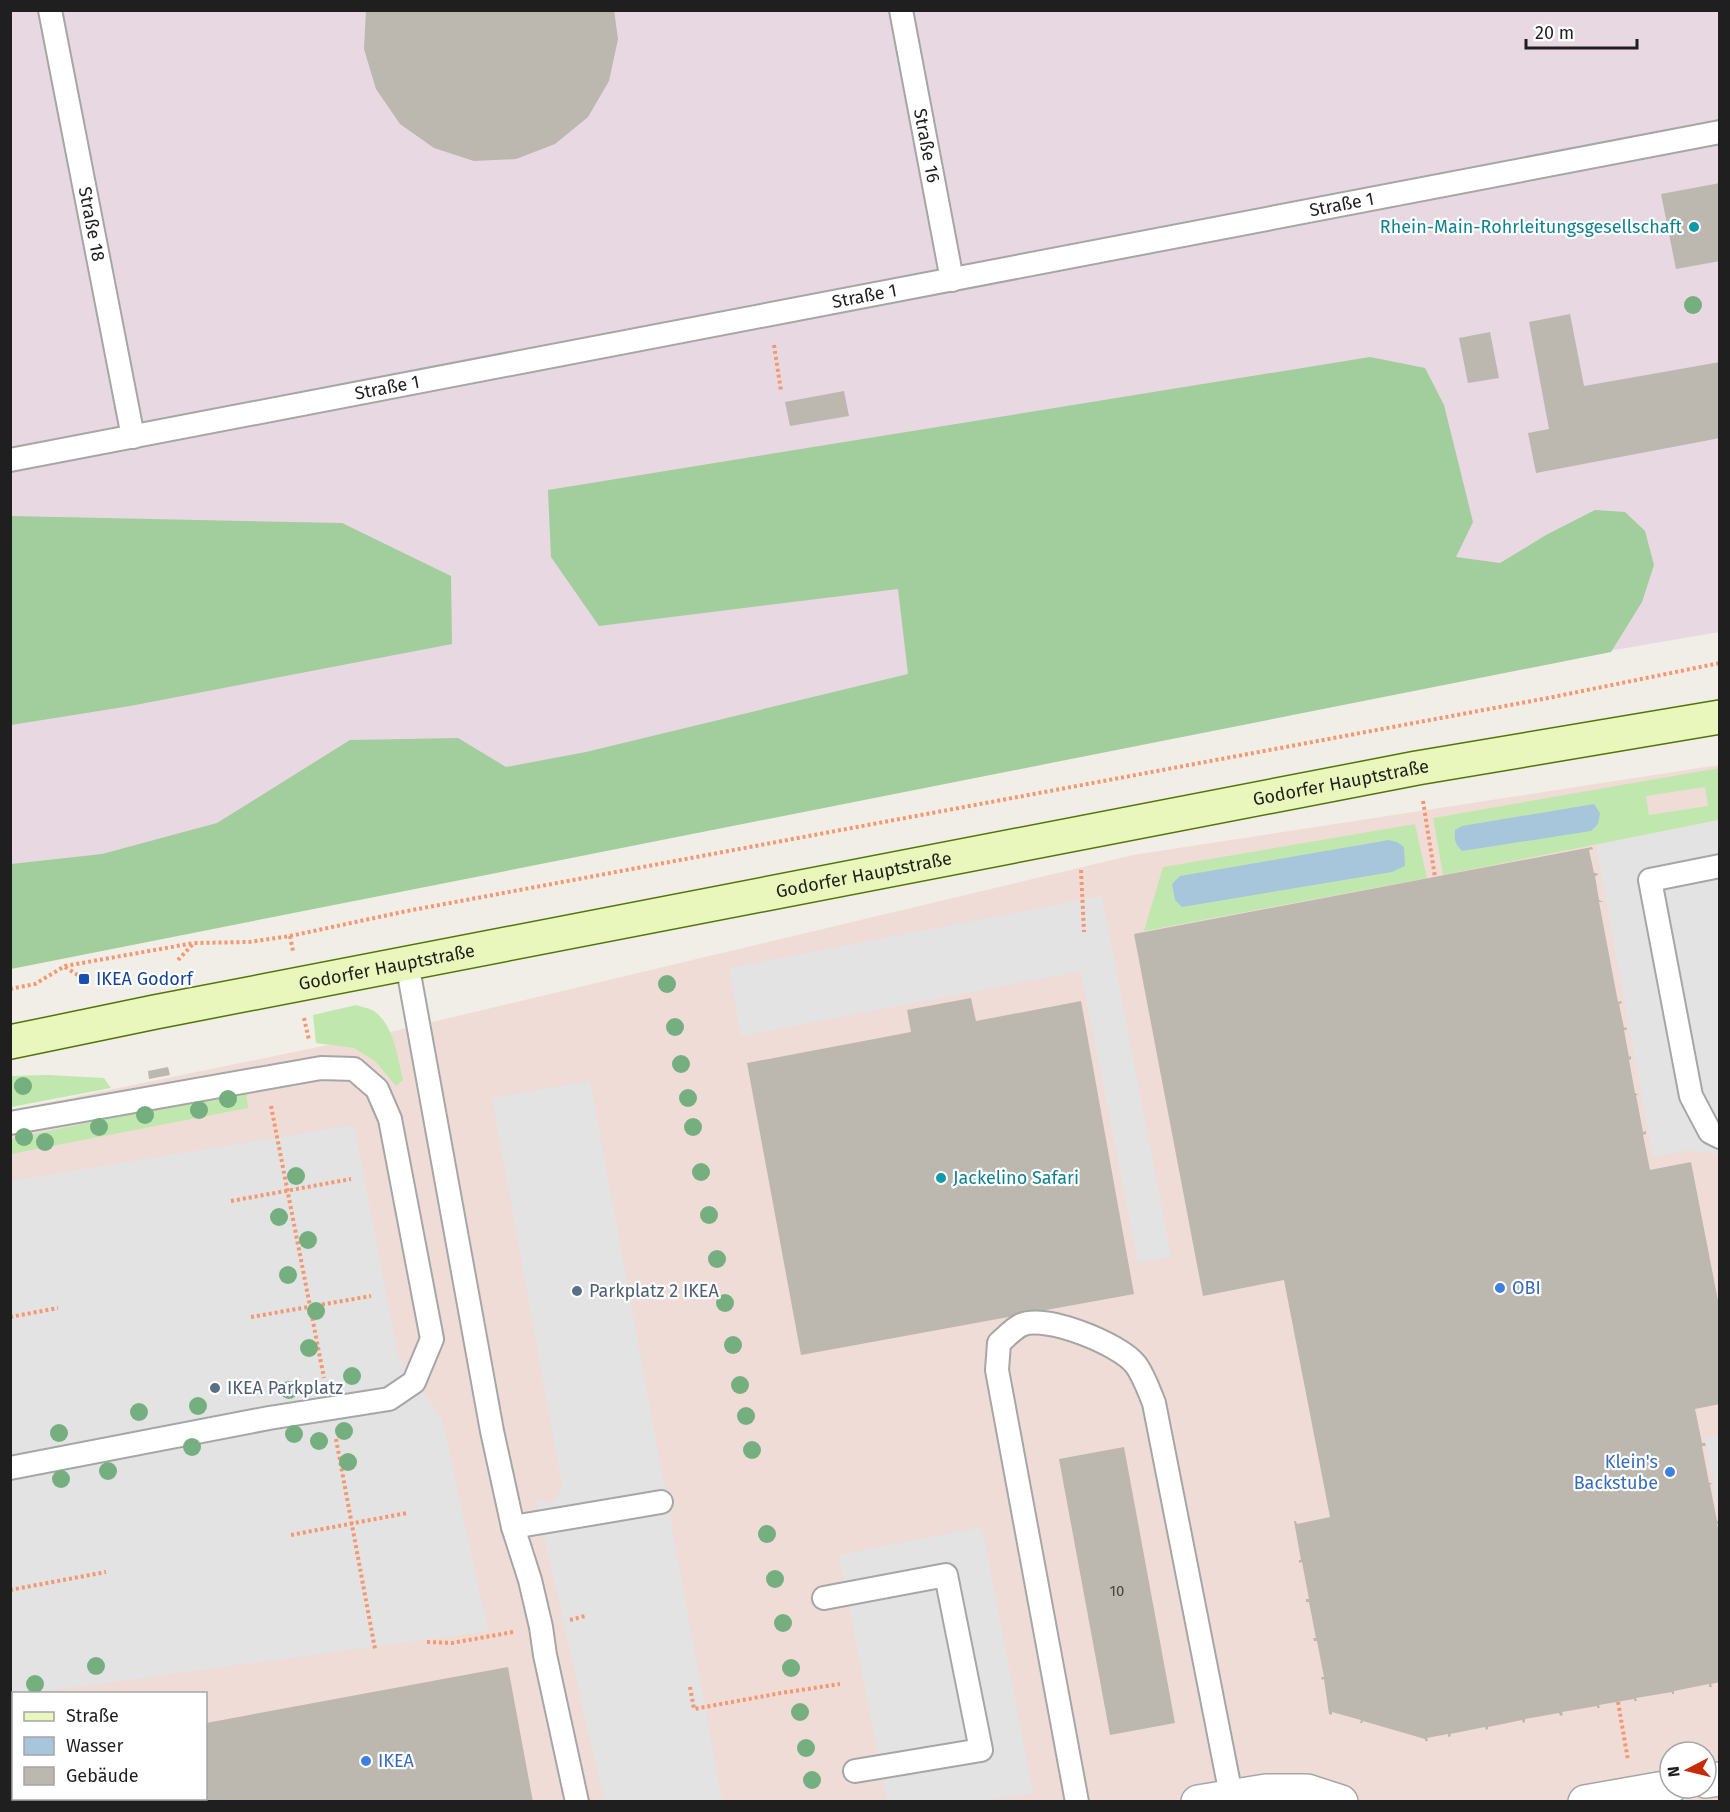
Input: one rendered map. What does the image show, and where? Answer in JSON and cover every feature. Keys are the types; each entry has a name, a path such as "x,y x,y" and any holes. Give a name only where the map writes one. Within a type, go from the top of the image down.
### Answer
{"main road":[{"name":"Godorfer Hauptstraße","path":"10,1042 1417,768 1719,717"}],"street":[{"path":"1608,1799 1658,1789"},
{"path":"1198,1802 1266,1791 1307,1791 1341,1802"}],"lane":[{"name":"Straße 18","path":"50,10 133,437"},
{"name":"Straße 16","path":"901,10 952,280"},
{"name":"Straße 1","path":"10,460 1719,132"},
{"path":"1719,866 1650,880 1691,1096 1710,1132 1719,1137"},
{"path":"407,963 492,1431 513,1527 530,1580 541,1627 577,1802"},
{"path":"10,1123 321,1068 354,1070 377,1089 390,1119 432,1339 414,1382 389,1399 269,1418 10,1468"},
{"path":"1077,1802 997,1370 999,1343 1022,1325 1048,1323 1079,1331 1107,1343 1135,1364 1154,1403 1231,1795"},
{"path":"513,1527 661,1502"},
{"path":"824,1598 946,1575 981,1750 855,1771"}],"path":[{"path":"770,315 781,392"},
{"path":"10,989 35,984 65,966 194,943 249,942 290,936 418,909 1537,700 1719,663"},
{"path":"1417,768 1435,877"},
{"path":"1073,834 1080,863 1084,932"},
{"path":"178,960 194,943"},
{"path":"65,966 84,979"},
{"path":"299,985 309,1041 299,1042"},
{"path":"266,1078 288,1190"},
{"path":"231,1201 351,1179"},
{"path":"251,1317 371,1296"},
{"path":"10,1317 58,1308"},
{"path":"291,1535 407,1513"},
{"path":"10,1590 105,1572"},
{"path":"427,1641 452,1643 541,1627 585,1616"},
{"path":"690,1687 694,1709 781,1692 840,1684"},
{"path":"1608,1799 1618,1702"}],"shaded area":[{"path":"11,11 1719,11 1719,632 11,925"},
{"path":"1719,765 1719,1801 11,1802 11,1110 382,1034 1133,855"},
{"path":"1719,820 1719,1154 1687,1150 1653,1157 1596,845"},
{"name":"Jackelino Safari","path":"1102,896 1171,1257 1138,1263 1081,971 741,1036 729,968"},
{"name":"Parkplatz 2 IKEA","path":"590,1081 722,1801 604,1801 536,1500 548,1503 558,1497 562,1485 492,1098"},
{"name":"IKEA Parkplatz","path":"354,1125 398,1356 442,1419 488,1631 38,1692 12,1692 11,1696 11,1181"},
{"path":"1720,1436 1719,1516 1705,1438"},
{"path":"982,1527 1033,1793 971,1802 887,1801 839,1555"}],"green space":[{"path":"1370,357 1425,368 1444,405 1473,522 1456,557 1500,563 1546,535 1595,510 1625,512 1645,531 1654,565 1642,602 1611,652 11,969 11,864 102,854 217,823 350,740 458,738 506,767 586,752 908,674 898,589 599,626 551,557 548,490"},
{"path":"11,516 342,523 451,576 452,644 130,706 11,725"},
{"path":"1719,768 1719,820 1443,875 1433,818","holes":["1705,787 1708,806 1649,815 1646,796"]},
{"path":"1415,824 1427,878 1144,931 1163,867"},
{"path":"356,1005 374,1011 381,1017 391,1033 403,1080 396,1086 375,1061 354,1048 316,1043 313,1015"},
{"path":"49,1075 104,1078 111,1088 11,1107 11,1076"},
{"path":"246,1089 248,1108 11,1154 11,1139"}],"water":[{"path":"1594,804 1600,813 1598,824 1591,831 1462,851 1456,842 1455,830 1462,826"},
{"path":"1389,840 1404,847 1405,866 1392,872 1182,907 1175,900 1172,884 1180,876"}],"building":[{"path":"366,10 614,10 618,39 609,81 588,117 555,144 516,159 474,161 434,148 400,124 376,89 364,49"},
{"name":"Rhein-Main-Rohrleitungsgesellschaft","path":"1720,183 1720,261 1676,269 1661,194"},
{"path":"1570,314 1584,386 1720,362 1720,438 1536,473 1528,433 1549,429 1529,322"},
{"path":"1490,332 1499,378 1468,383 1459,338"},
{"path":"844,391 849,416 790,426 785,402"},
{"name":"OBI","path":"1592,847 1593,849 1589,850 1594,873 1598,875 1595,876 1599,900 1603,902 1599,902 1618,1002 1622,1003 1619,1004 1624,1028 1626,1027 1627,1030 1624,1030 1629,1057 1631,1056 1629,1060 1635,1093 1639,1095 1636,1095 1643,1132 1646,1131 1643,1135 1650,1170 1691,1162 1720,1311 1720,1404 1695,1409 1702,1443 1706,1446 1702,1446 1709,1483 1712,1483 1710,1485 1717,1521 1720,1521 1720,1524 1717,1524 1720,1537 1720,1682 1711,1684 1712,1687 1709,1687 1709,1684 1674,1691 1674,1694 1672,1692 1636,1698 1637,1701 1634,1699 1599,1705 1600,1708 1597,1706 1562,1712 1563,1715 1560,1716 1559,1713 1525,1719 1523,1723 1522,1720 1488,1727 1486,1730 1485,1727 1450,1734 1451,1736 1448,1737 1448,1734 1427,1738 1428,1741 1425,1741 1425,1739 1363,1721 1360,1723 1361,1720 1332,1712 1332,1715 1329,1714 1324,1679 1322,1680 1321,1677 1324,1677 1317,1641 1313,1638 1316,1638 1309,1602 1306,1602 1306,1599 1309,1599 1302,1562 1299,1563 1301,1560 1294,1521 1297,1524 1330,1517 1284,1280 1203,1296 1134,934"},
{"name":"Jackelino Safari","path":"971,998 976,1021 1081,1001 1134,1294 801,1355 747,1063 911,1032 907,1010"},
{"path":"168,1067 170,1075 149,1079 148,1071"},
{"path":"1124,1447 1175,1723 1110,1735 1059,1459"},
{"name":"IKEA","path":"508,1667 533,1802 55,1802 55,1800 207,1800 207,1723"}],"place":[{"name":"Rhein-Main-Rohrleitungsgesellschaft","path":"1694,227"},
{"name":"IKEA Godorf","path":"84,979"},
{"name":"Jackelino Safari","path":"941,1178"},
{"name":"OBI","path":"1500,1288"},
{"name":"Parkplatz 2 IKEA","path":"577,1291"},
{"name":"IKEA Parkplatz","path":"215,1388"},
{"name":"Klein's Backstube","path":"1670,1472"},
{"name":"IKEA","path":"366,1761"}]}
